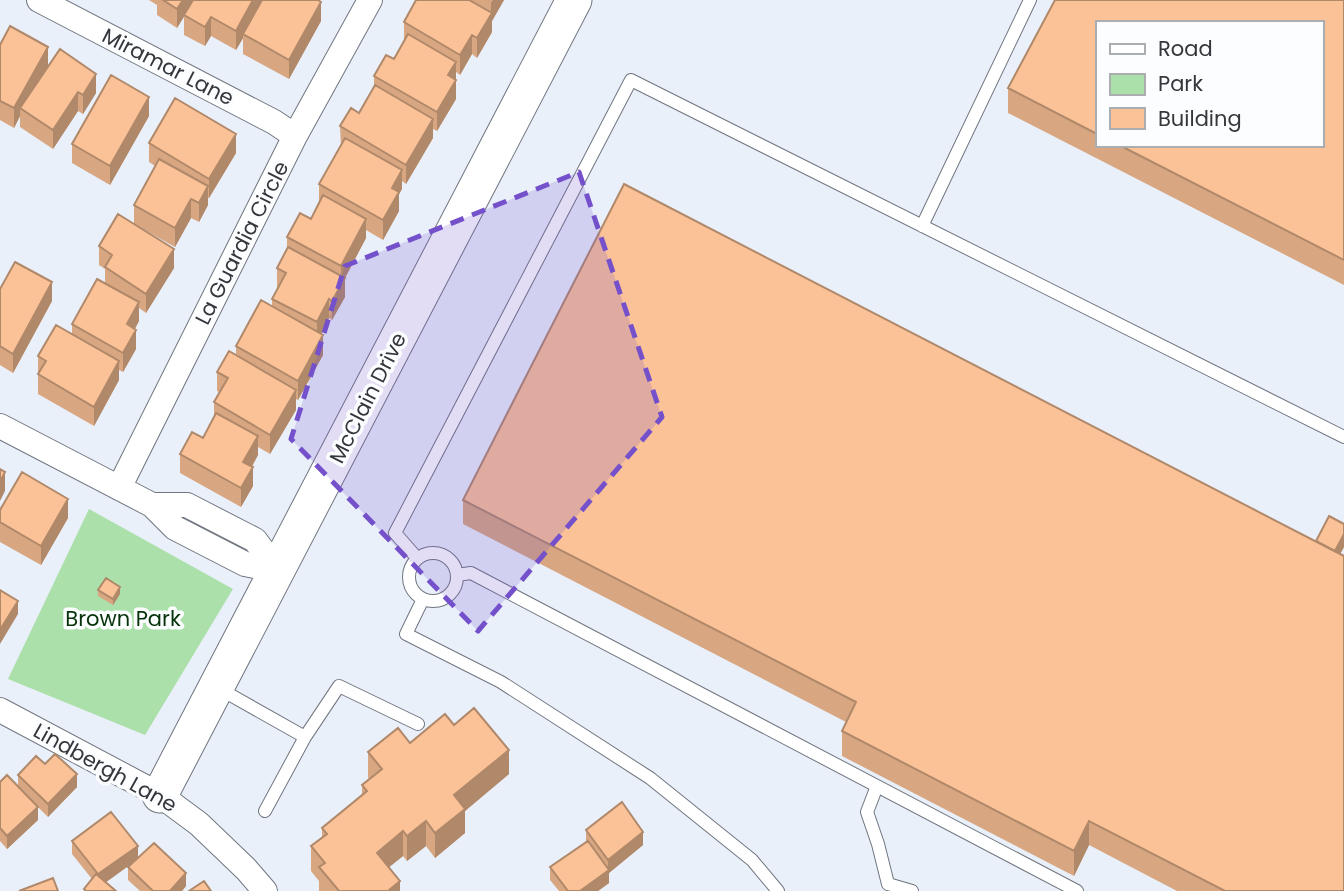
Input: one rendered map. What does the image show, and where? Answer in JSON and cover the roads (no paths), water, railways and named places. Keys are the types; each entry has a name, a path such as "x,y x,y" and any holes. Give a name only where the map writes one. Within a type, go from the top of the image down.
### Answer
{"street":[{"name":"Miramar Lane","path":"39,0 274,122 295,136"},
{"name":"La Guardia Circle","path":"119,488 295,136 370,0"},
{"name":"McClain Drive","path":"160,795 574,0"},
{"path":"0,426 152,505 175,528 245,564 278,571"},
{"name":"Lindbergh Lane","path":"0,710 160,795 199,824 265,891"}],"lane":[{"path":"922,226 1030,0"},
{"path":"417,558 395,533 631,80 1344,437"},
{"path":"431,552 451,561 457,575 453,590 447,596 431,601 423,599 411,588 409,580 409,572 417,558 431,552"},
{"path":"457,575 471,573 1077,891"},
{"path":"423,599 406,634 501,682 650,778 752,860 778,891"},
{"path":"265,811 306,737 339,686 418,724"},
{"path":"218,688 306,737"},
{"path":"877,786 867,812 878,844 885,888 912,891"}],"park label":[{"name":"Brown Park","path":"123,619"}]}
